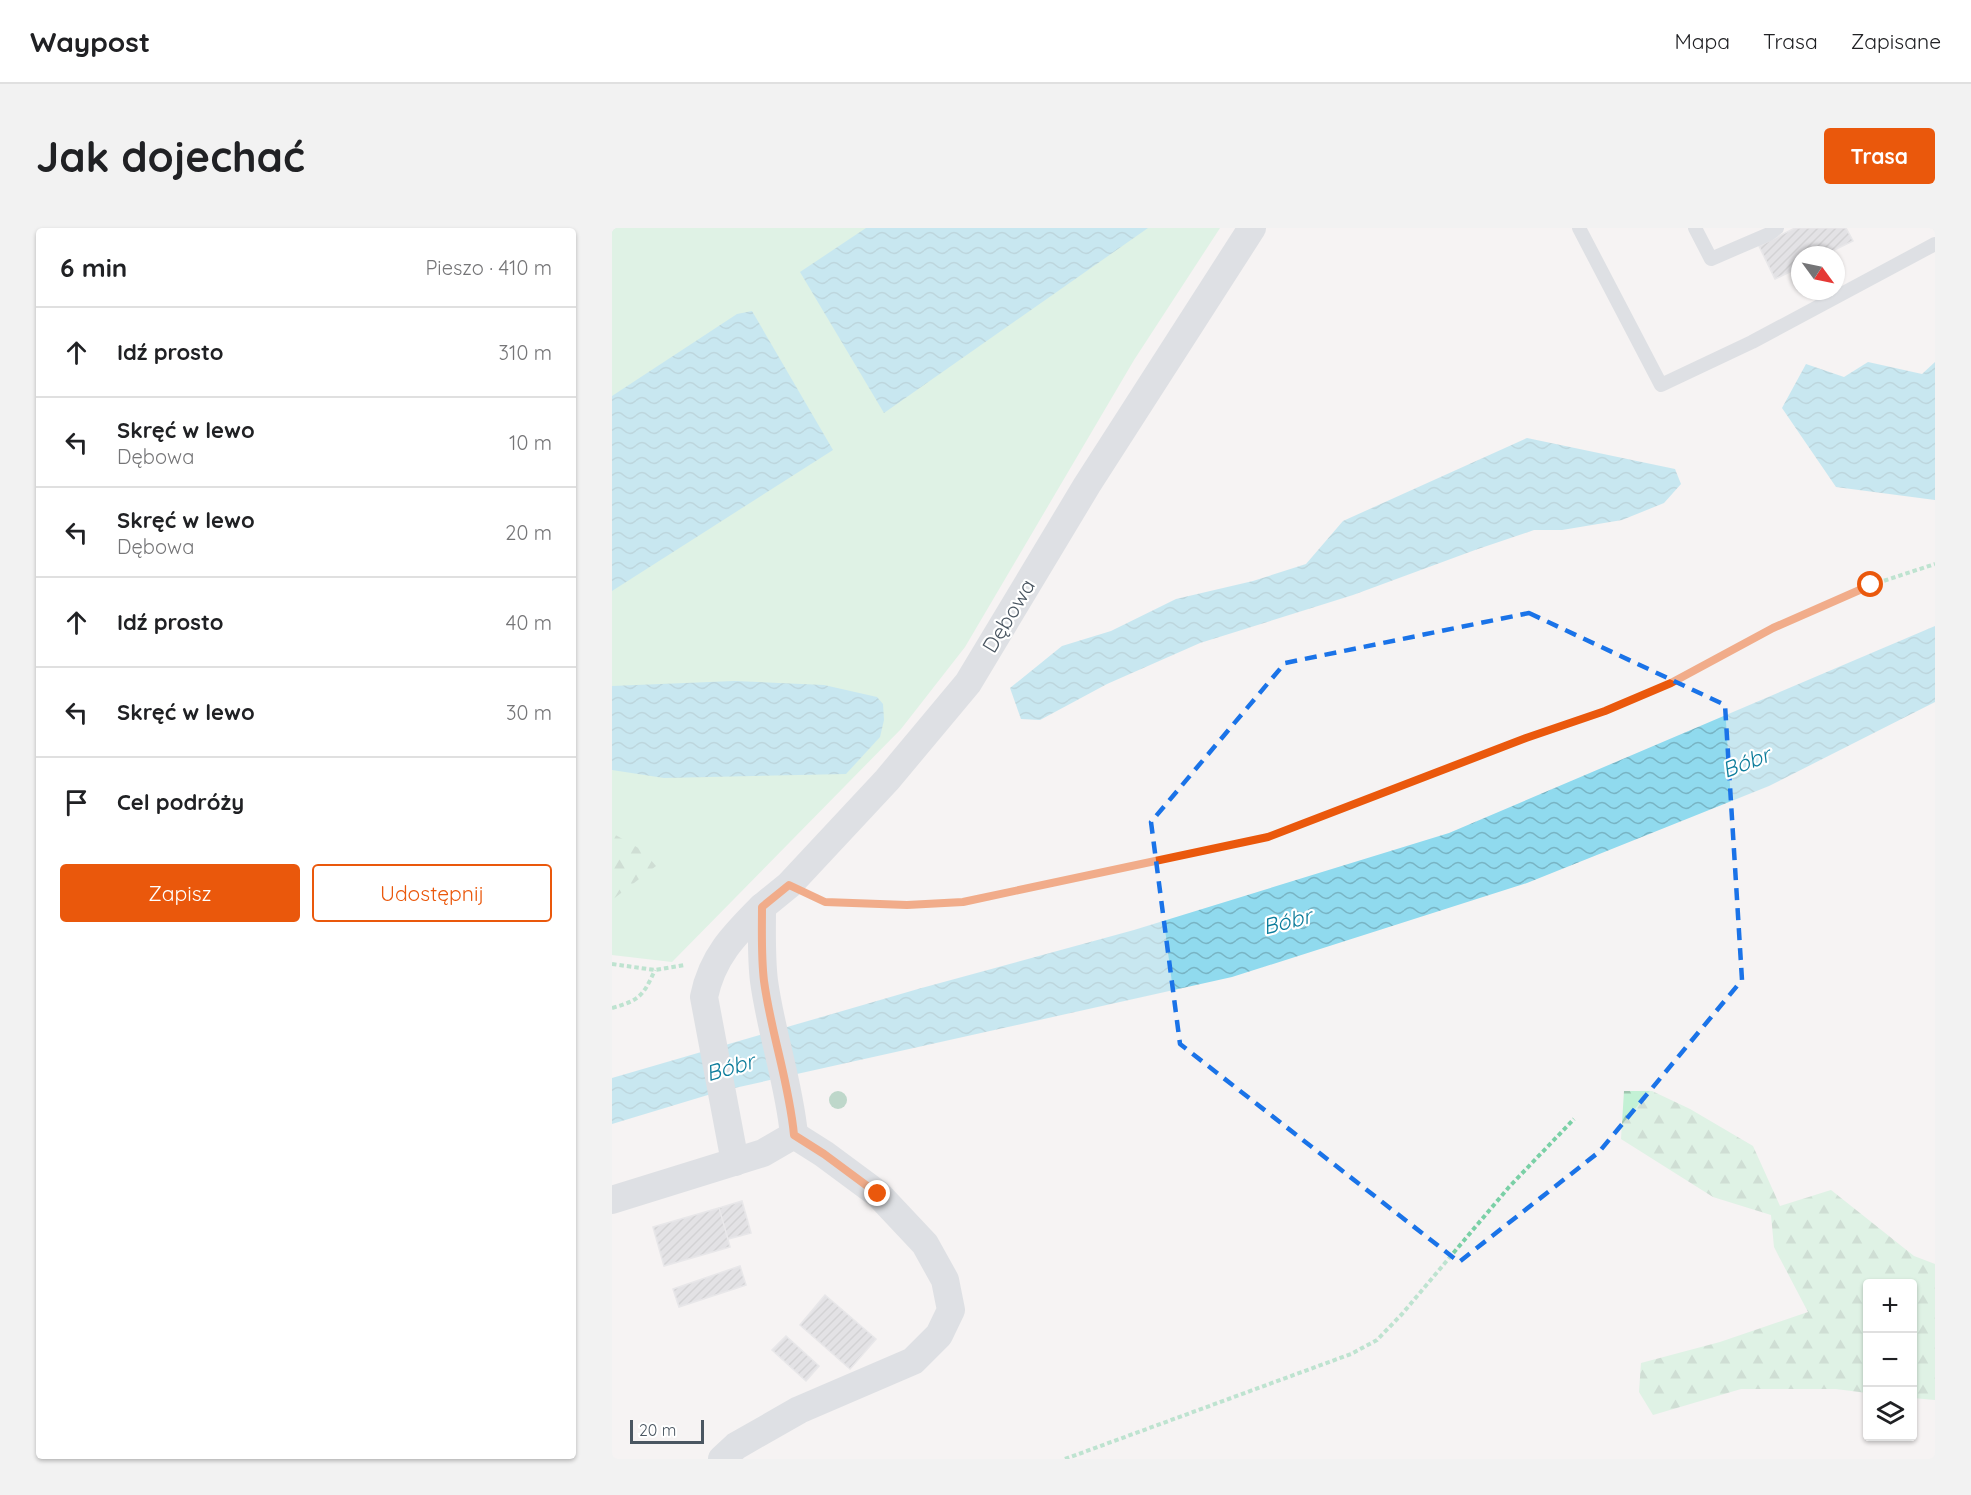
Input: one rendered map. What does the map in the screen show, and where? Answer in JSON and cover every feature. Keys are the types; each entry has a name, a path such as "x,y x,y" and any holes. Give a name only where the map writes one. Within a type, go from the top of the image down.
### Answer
{"street":[{"name":"Dębowa","path":"735,1162 704,997 708,976 721,952 762,907 789,885 887,780 968,683 1087,485 1252,228"},
{"path":"762,907 761,949 764,982 791,1102 794,1135"},
{"path":"612,1200 763,1153 794,1135"},
{"path":"722,1459 736,1446 799,1410 913,1361 939,1335 951,1310 945,1280 925,1244 878,1194 794,1135"}],"lane":[{"path":"1579,228 1661,385 1752,342 1935,244"},
{"path":"1695,228 1711,259 1769,234 1777,228"}],"path":[{"path":"789,885 825,902 907,905 963,902 1268,837 1505,746 1605,711 1671,683 1773,628 1871,585 1935,564"},
{"path":"612,1008 630,1003 645,993 655,970"},
{"path":"1065,1459 1351,1354 1377,1341 1509,1187 1574,1119"}],"highlighted area":[{"path":"1529,613 1725,705 1742,980 1599,1152 1459,1262 1180,1044 1151,822 1285,663"}],"green space":[{"path":"612,228 1220,228 1134,360 965,647 901,729 672,962 612,955"},
{"path":"612,833 642,850 656,866 612,900"},
{"path":"1624,1091 1652,1091 1690,1109 1753,1146 1780,1206 1831,1190 1914,1256 1935,1264 1935,1400 1917,1398 1917,1279 1863,1279 1863,1392 1836,1389 1741,1389 1653,1415 1639,1392 1641,1363 1720,1342 1808,1312 1774,1247 1771,1215 1713,1197 1621,1139"}],"water":[{"path":"866,228 1148,228 884,413 800,272"},
{"path":"752,311 833,450 612,591 612,396 737,314"},
{"path":"1868,362 1922,374 1935,362 1935,500 1836,487 1782,408 1806,364 1844,377"},
{"path":"1527,438 1675,469 1681,484 1664,503 1622,520 1562,530 1534,530 1353,595 1200,643 1107,684 1040,720 1021,719 1010,688 1062,646 1111,631 1176,599 1253,581 1306,564 1343,521"},
{"name":"Bóbr","path":"1935,626 1935,702 1769,786 1527,883 1232,977 721,1091 612,1124 612,1078 918,989 1134,930 1449,833"},
{"path":"734,681 824,685 877,697 883,704 884,720 880,737 846,774 664,778 612,770 612,686"}],"building":[{"path":"1795,228 1846,228 1853,241 1843,246 1791,246 1791,271 1775,279 1759,246"},
{"path":"742,1201 751,1233 728,1239 719,1208"},
{"path":"719,1208 730,1247 664,1266 653,1227"},
{"path":"740,1266 746,1285 679,1307 673,1289"},
{"path":"825,1295 876,1339 850,1369 800,1325"},
{"path":"786,1336 819,1366 806,1381 772,1350"}],"route":[{"path":"878,1194 794,1135 791,1102 764,982 761,949 762,907 789,885 825,902 907,905 963,902 1268,837 1526,738 1605,711 1671,683 1728,650 1773,628 1871,585"}]}
